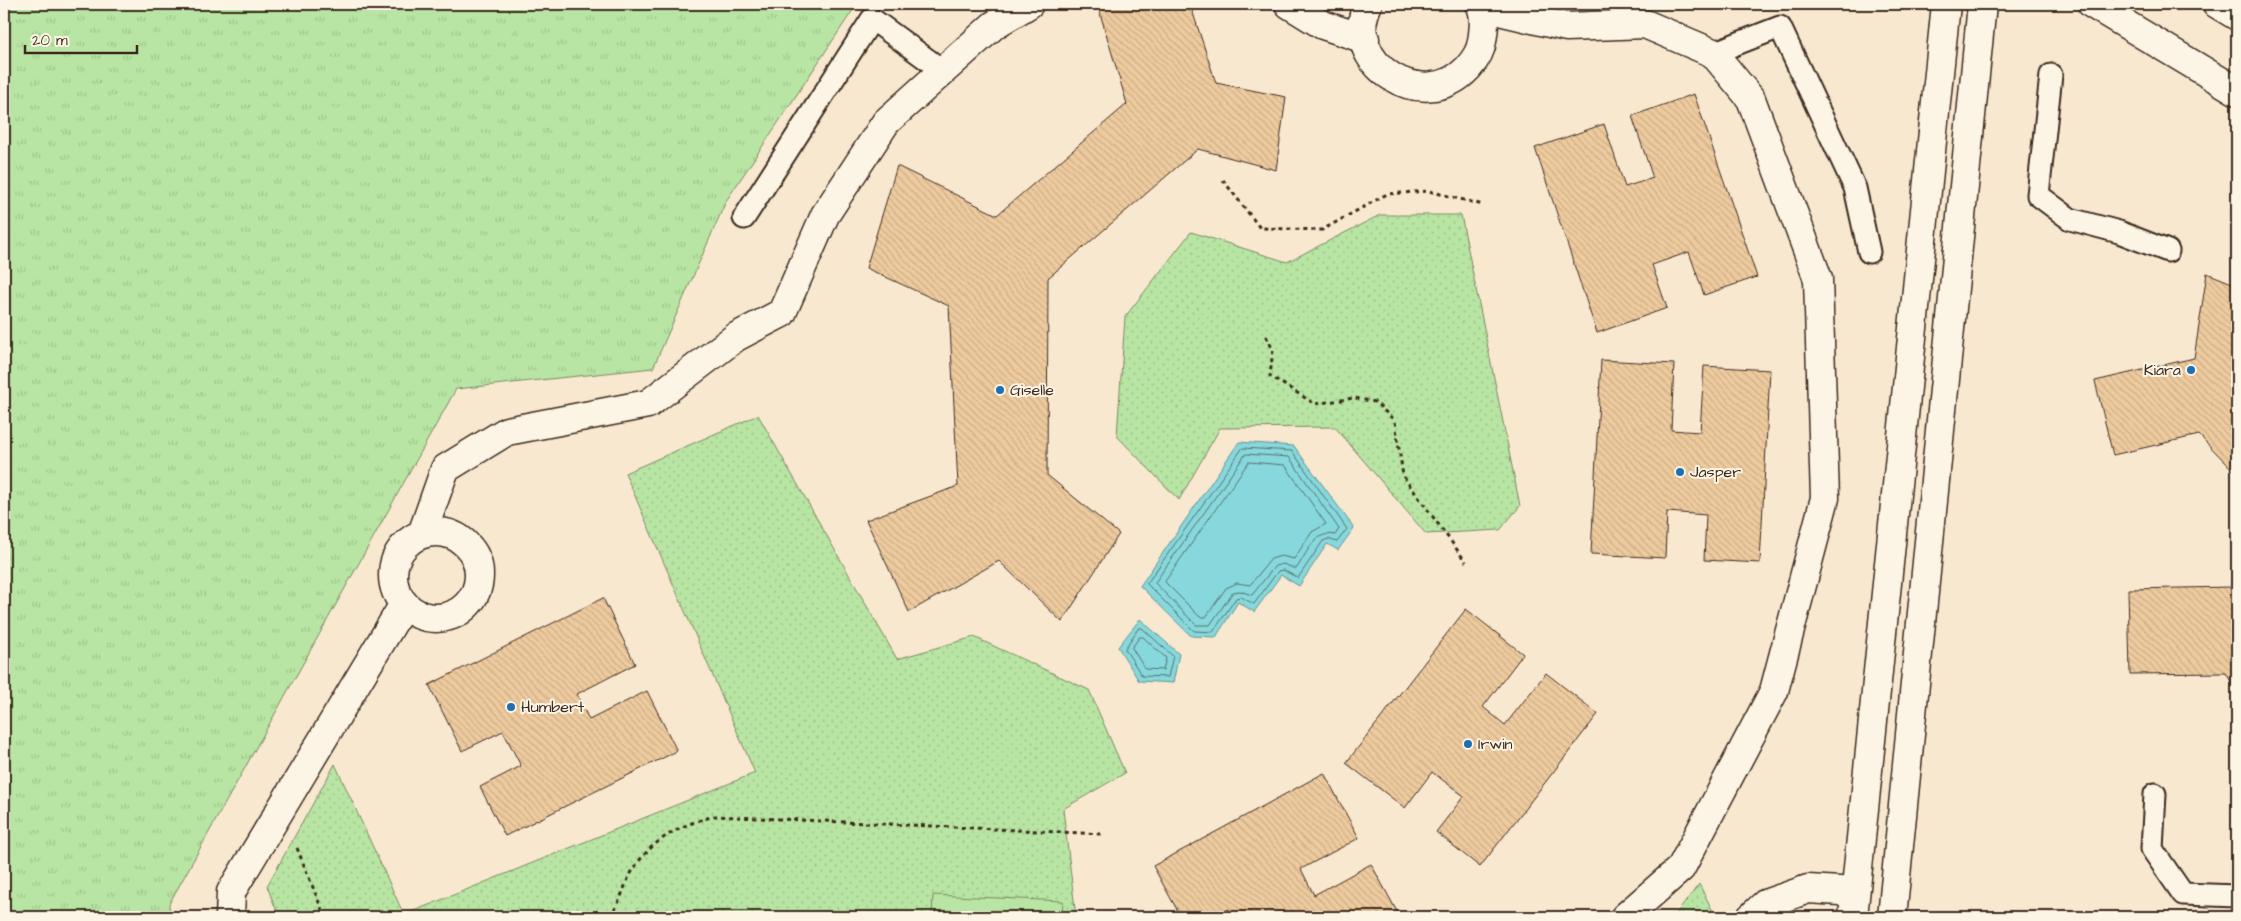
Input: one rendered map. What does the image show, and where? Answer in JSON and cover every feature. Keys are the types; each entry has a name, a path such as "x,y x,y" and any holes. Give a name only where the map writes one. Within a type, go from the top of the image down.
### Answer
{"street":[{"path":"422,534 445,469 461,459 507,431 648,404 736,337 782,313 825,216 886,122 994,25 1028,4"},
{"path":"1289,4 1323,25 1365,39"},
{"path":"1368,4 1364,23 1365,39 1371,56 1382,70 1396,80 1412,86 1429,87 1446,83 1462,75 1473,62 1481,47 1484,25 1481,6 1566,27 1645,24 1714,53 1751,99 1818,279 1826,498 1774,691 1681,868 1625,917"},
{"path":"1854,904 1946,4"},
{"path":"1751,917 1765,904 1808,889 1854,904 1893,907 1982,4"},
{"path":"2092,4 2237,91"},
{"path":"2217,4 2237,16"},
{"path":"436,532 449,534 461,540 471,550 477,563 478,577 476,590 468,603 457,612 444,617 429,617 416,613 404,604 396,592 393,578 394,563 400,550 410,540 422,534 436,532"},
{"path":"230,917 231,892 404,604"}],"lane":[{"path":"744,218 872,19 943,71"},
{"path":"1714,53 1780,27 1854,188 1869,252"},
{"path":"2051,75 2038,195 2070,219 2119,232 2168,251"},
{"path":"2155,794 2152,849 2183,894 2237,896"}],"path":[{"path":"1223,180 1260,228 1322,230 1387,194 1429,191 1483,204"},
{"path":"1266,336 1273,350 1270,376 1315,404 1354,398 1375,402 1395,421 1403,476 1466,562"},
{"path":"281,809 325,917"},
{"path":"609,917 628,879 653,846 671,832 692,822 714,816 1103,834"}],"green space":[{"path":"4,4 857,4 726,201 653,368 456,389 169,904 170,917 4,917"},
{"path":"1380,215 1461,215 1520,506 1500,530 1426,534 1335,427 1220,428 1179,500 1117,436 1125,317 1191,232 1287,262"},
{"path":"758,415 897,659 974,637 1089,690 1125,773 1063,809 1076,917 279,917 267,886 335,764 404,915 755,773 625,473"},
{"path":"1699,884 1716,917 1674,917"},
{"path":"933,895 1063,901 1062,917 932,917"}],"water":[{"path":"1239,442 1294,446 1354,528 1338,550 1327,544 1299,586 1281,575 1254,612 1238,602 1216,637 1191,636 1140,586"},
{"path":"1140,619 1179,654 1173,683 1139,681 1118,647"}],"building":[{"name":"Giselle","path":"1118,4 1190,4 1216,83 1286,97 1276,170 1198,149 1048,278 1047,475 1119,534 1062,622 999,561 909,612 866,520 958,486 949,306 866,268 897,166 997,215 1127,104 1099,10"},
{"path":"1694,94 1757,277 1704,295 1689,252 1652,265 1667,308 1597,333 1535,148 1604,124 1625,187 1653,178 1632,116"},
{"name":"Kiara","path":"2207,273 2237,285 2237,474 2199,435 2113,455 2095,381 2194,358"},
{"name":"Jasper","path":"1601,360 1674,364 1671,430 1700,432 1704,366 1770,370 1760,563 1704,560 1706,515 1667,512 1665,558 1591,554"},
{"path":"2237,580 2237,692 2226,673 2130,674 2128,589 2233,587"},
{"name":"Humbert","path":"603,598 635,664 577,694 589,720 647,691 677,751 505,836 480,787 521,766 503,731 462,751 429,685"},
{"name":"Irwin","path":"1466,609 1523,654 1483,707 1505,725 1546,673 1598,714 1480,867 1436,832 1464,796 1432,772 1405,808 1346,763"},
{"path":"1324,773 1359,838 1301,869 1314,895 1371,864 1400,917 1233,917 1229,909 1213,917 1181,917 1153,866"}],"place":[{"name":"Kiara","path":"2191,370"},
{"name":"Giselle","path":"1000,390"},
{"name":"Jasper","path":"1680,472"},
{"name":"Humbert","path":"511,707"},
{"name":"Irwin","path":"1468,744"}]}
